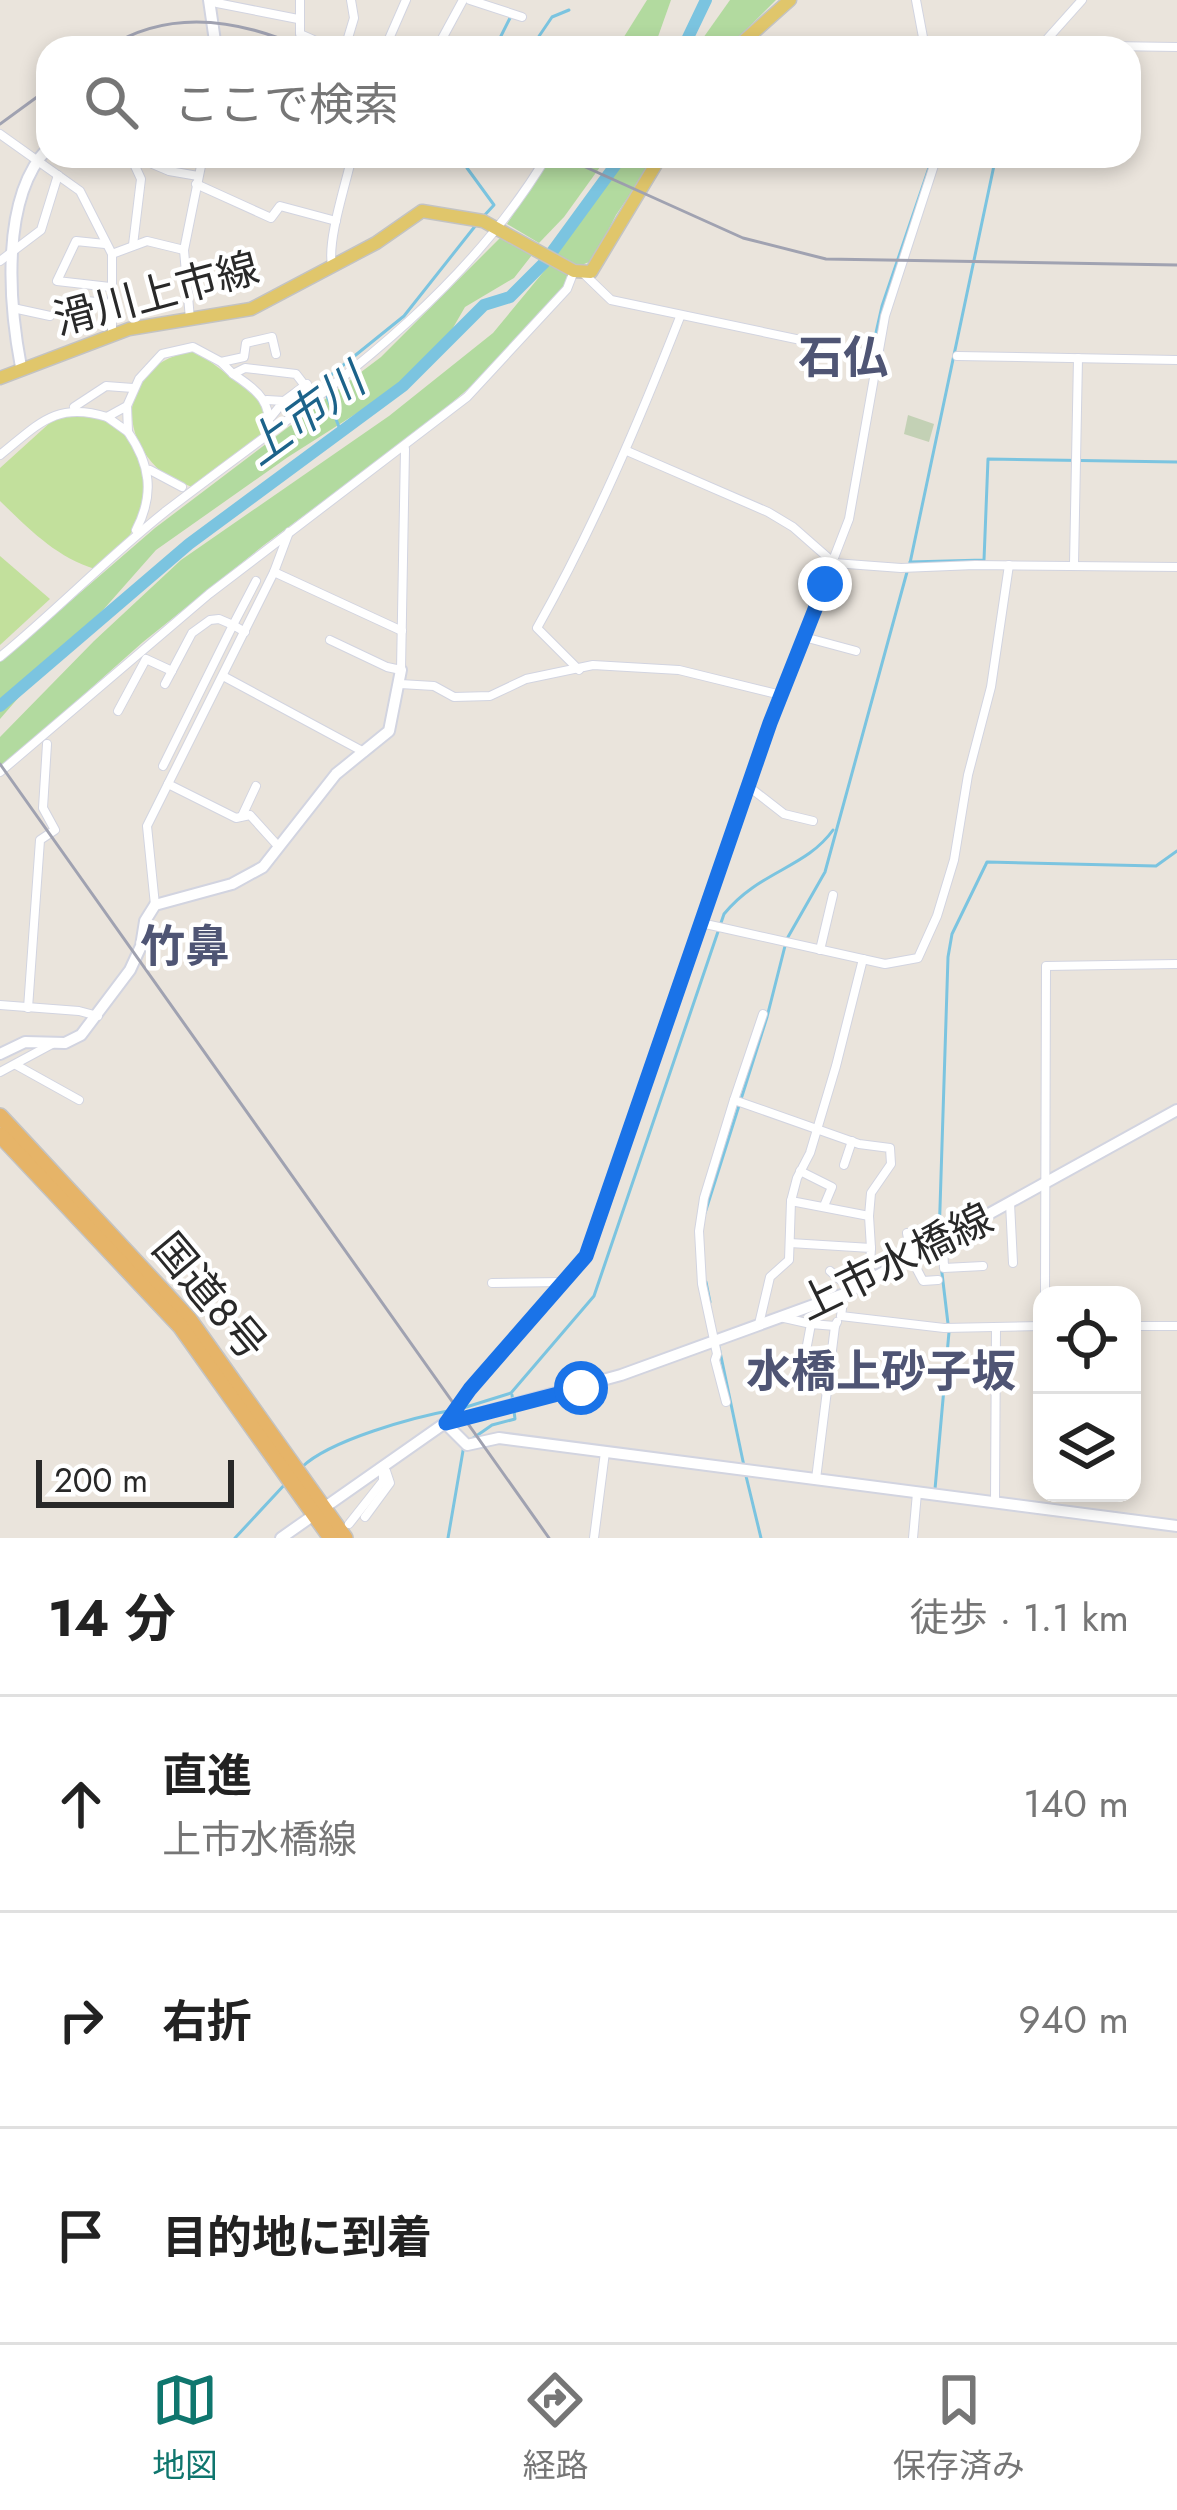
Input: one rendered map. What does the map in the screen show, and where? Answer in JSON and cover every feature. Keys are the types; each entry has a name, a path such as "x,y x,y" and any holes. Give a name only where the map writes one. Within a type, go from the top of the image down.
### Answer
{"highway":[{"name":"国道8号","path":"0,1116 189,1319 332,1538"},
{"name":"国道8号","path":"0,1136 180,1326 318,1510 347,1531"}],"main road":[{"path":"750,36 790,0"},
{"path":"579,273 591,272 599,262 653,168"},
{"name":"滑川上市線","path":"0,377 112,334 251,309 376,243 422,211 471,217 579,273"}],"street":[{"path":"300,0 298,19 305,36"},
{"path":"349,36 354,18 350,0"},
{"path":"390,36 406,0"},
{"path":"444,36 466,0 522,17"},
{"path":"508,10 514,0"},
{"path":"916,0 923,36"},
{"path":"1048,36 1077,2"},
{"path":"216,36 214,3 298,19"},
{"path":"1141,47 1177,47"},
{"path":"0,134 36,159"},
{"path":"21,367 11,308 14,250 20,198 36,162"},
{"path":"48,168 80,190 112,254 112,334"},
{"path":"134,244 141,179 136,168"},
{"path":"162,168 197,180 271,218 280,206 336,221"},
{"path":"190,319 184,250 200,168"},
{"path":"332,266 329,257 350,168"},
{"path":"0,657 131,538 316,400 413,319 498,228 539,168"},
{"path":"934,168 901,262 877,356 849,519 748,786 597,1231 586,1256 446,1423 467,1445 499,1438 1177,1526"},
{"path":"0,261 41,230 58,175"},
{"path":"105,244 76,241 57,281 110,287"},
{"path":"112,254 147,241 184,250"},
{"path":"0,772 209,594 466,397 579,273 610,300 877,356"},
{"path":"87,301 112,304"},
{"path":"11,308 50,316"},
{"path":"579,670 537,628 591,531 680,317"},
{"path":"221,362 244,357 246,343 272,338 276,354"},
{"path":"131,538 146,509 148,470 128,432 127,406 147,367 162,354 193,347 221,362 266,400 284,401"},
{"path":"957,356 1177,360"},
{"path":"1074,564 1078,358"},
{"path":"233,374 245,368 296,374 316,400"},
{"path":"271,417 307,384"},
{"path":"0,454 57,413 106,386 133,388"},
{"path":"266,400 271,417 268,436"},
{"path":"107,417 127,406"},
{"path":"73,408 107,417 128,432"},
{"path":"155,905 244,879 262,868 347,763 366,753 389,730 401,670 405,448"},
{"path":"627,451 768,512 834,562 901,568 1177,567"},
{"path":"148,470 182,487"},
{"path":"0,1072 54,1043 81,1035 130,970 155,905 147,826 274,572 290,530"},
{"path":"701,923 885,964 918,958 954,860 968,776 991,687 1009,565"},
{"path":"274,572 402,631"},
{"path":"163,766 256,581"},
{"path":"165,684 198,627 219,619 245,632"},
{"path":"804,637 856,650"},
{"path":"330,640 387,668 401,670"},
{"path":"118,711 146,658 172,671"},
{"path":"400,684 434,686 454,697 490,696 526,679 593,664 679,670 781,695"},
{"path":"223,676 366,753"},
{"path":"28,1008 40,840 55,830 43,808 47,744"},
{"path":"168,784 236,818 250,814 278,846"},
{"path":"242,816 256,786"},
{"path":"748,786 784,814 813,821"},
{"path":"820,950 832,895"},
{"path":"758,1325 770,1277 789,1260 791,1201 818,1128 862,959"},
{"path":"1045,1286 1046,966 1177,964"},
{"path":"0,1005 98,1016"},
{"path":"726,1402 702,1284 699,1231 704,1198 763,1014"},
{"path":"0,1054 25,1042 54,1043"},
{"path":"16,1066 79,1100"},
{"path":"734,1100 892,1152 886,1175 872,1193 869,1282"},
{"name":"上市水橋線","path":"281,1538 446,1423 581,1388 848,1292 1175,1113"},
{"path":"844,1165 852,1142"},
{"path":"800,1171 832,1187 824,1206"},
{"path":"791,1201 868,1216"},
{"path":"1010,1204 1013,1263"},
{"path":"907,1233 923,1281 938,1280"},
{"path":"943,1242 944,1268 983,1266"},
{"path":"790,1243 871,1248"},
{"path":"816,1480 838,1321 848,1292 830,1271"},
{"path":"492,1283 564,1282"},
{"path":"780,1317 811,1324 1033,1326"},
{"path":"805,1356 811,1324"},
{"path":"1141,1326 1177,1326"},
{"path":"995,1502 996,1327"},
{"path":"594,1538 605,1452"},
{"path":"364,1517 390,1483 383,1464"},
{"path":"347,1531 382,1481 383,1464"},
{"path":"913,1538 917,1493"},
{"path":"1045,1502 1045,1509"}],"green space":[{"path":"647,0 671,0 658,36 624,36"},
{"path":"730,0 776,0 740,36 704,36"},
{"path":"542,168 599,168 539,243 507,224"},
{"path":"616,168 648,168 593,261 573,272 562,292 476,382 143,642 0,769 0,737 181,560 389,416 493,333 550,264"},
{"path":"500,238 532,255 514,278 465,307 431,366 288,457 156,550 0,719 0,662 155,528 381,357"},
{"path":"196,351 263,401 266,417 260,436 192,487 158,469 143,451 132,414 143,380 156,366"},
{"path":"79,412 107,420 121,430 140,456 144,472 138,522 95,569 55,550 0,501 0,468 53,420"},
{"path":"908,415 934,424 929,442 904,434"},
{"path":"0,556 50,599 0,645"}],"waterway":[{"name":"上市川","path":"689,36 706,0"},
{"path":"539,36 552,17 569,10"},
{"path":"501,36 510,18"},
{"path":"467,168 494,205 482,218"},
{"name":"上市川","path":"0,706 189,544 403,386 484,305 510,297 544,263 613,168"},
{"path":"873,346 929,168"},
{"path":"910,563 993,168"},
{"path":"324,387 326,379 404,316 476,225"},
{"path":"327,396 341,432"},
{"path":"910,562 984,560 988,459 1177,462"},
{"path":"788,937 825,872 907,572"},
{"path":"463,1408 511,1393 594,1296 724,914 752,888 810,853 833,830"},
{"path":"939,1239 948,957 952,934 987,862 1156,866 1177,851"},
{"path":"705,1213 785,946"},
{"path":"935,1489 949,1332 939,1248"},
{"path":"706,1282 710,1302"},
{"path":"719,1347 744,1466"},
{"path":"472,1439 492,1425 515,1419 512,1395"},
{"path":"302,1467 352,1439 453,1410"},
{"path":"448,1538 464,1445"},
{"path":"746,1476 761,1538"},
{"path":"235,1538 287,1482"}],"railway":[{"path":"129,36 155,27 204,22 273,36"},
{"path":"0,124 36,98"},
{"path":"588,168 743,238 826,259 1177,265"},
{"path":"0,764 549,1538"}],"district":[{"name":"石仏","path":"843,357"},
{"name":"竹鼻","path":"185,946"},
{"name":"水橋上砂子坂","path":"881,1371"}],"route":[{"path":"581,1388 446,1423 586,1256 770,723 825,584"}]}
